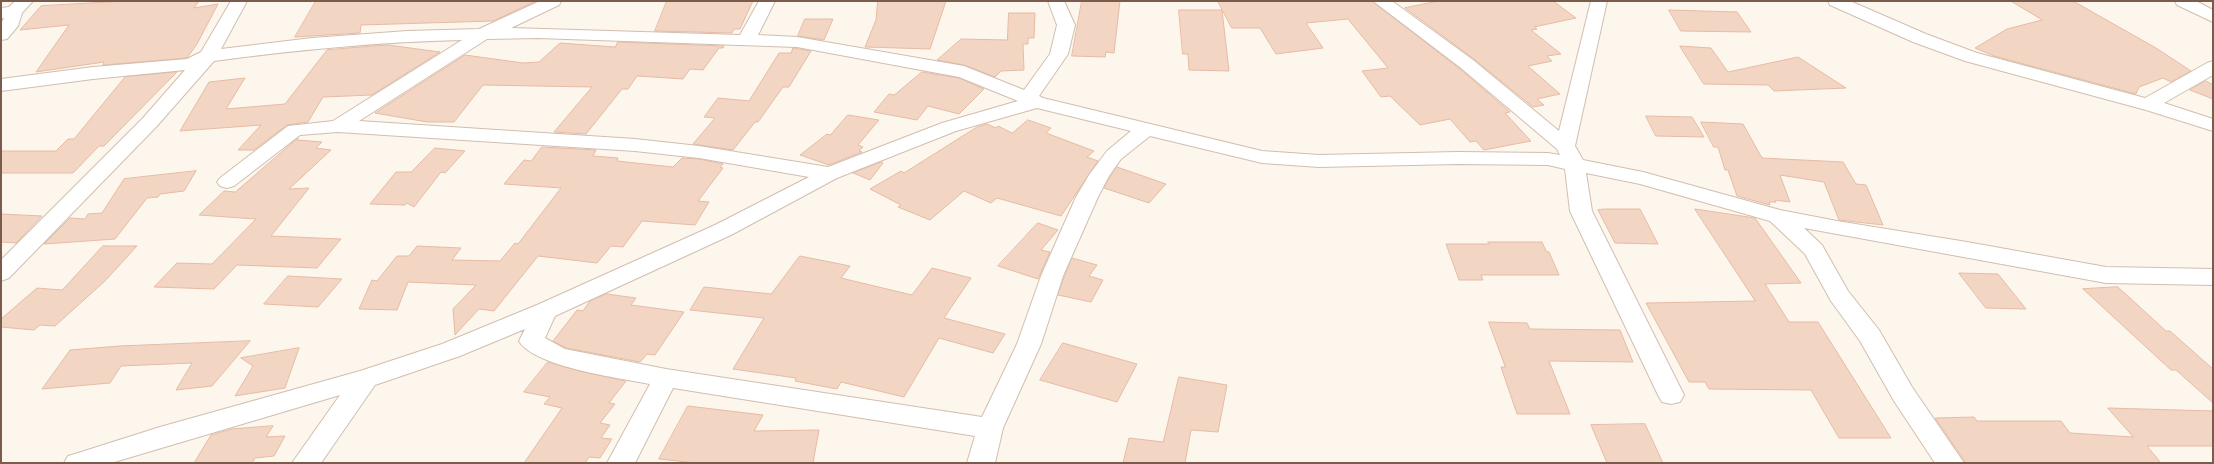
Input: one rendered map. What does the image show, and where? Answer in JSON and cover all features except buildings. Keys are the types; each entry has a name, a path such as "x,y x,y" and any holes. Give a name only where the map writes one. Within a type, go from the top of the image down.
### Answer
{"street":[{"path":"1,273 150,122 208,56 239,1"},
{"path":"338,126 485,33 528,14 552,1"},
{"path":"747,39 767,1"},
{"path":"78,463 160,437 366,379 451,350 545,311 723,230 830,174 949,127 1032,100 1059,54 1066,25 1056,1"},
{"path":"1381,1 1467,64 1570,155"},
{"path":"1599,1 1570,155 1581,211 1671,395"},
{"path":"1836,1 1917,38 1971,57 2148,104 2213,125"},
{"path":"2183,1 2213,17"},
{"path":"1,35 12,22 13,8"},
{"path":"1,85 93,73 170,67 192,64 208,56 312,43 407,36 485,33 747,39 797,42 964,72 1032,100 1256,155 1286,160 1353,161 1518,158 1570,155 1657,182 1778,216 1837,228 1967,248 2106,275 2213,278"},
{"path":"2148,104 2213,67"},
{"path":"227,182 295,130 338,126 635,145 699,152 830,174"},
{"path":"981,463 990,428 1030,344 1052,276 1099,175 1114,155 1146,129"},
{"path":"1778,216 1814,250 1839,295 1870,336 1903,394 1950,463"},
{"path":"1814,250 1837,228"},
{"path":"545,311 531,341 558,356 666,378 990,428"},
{"path":"621,463 666,378"},
{"path":"306,463 366,379"}]}
